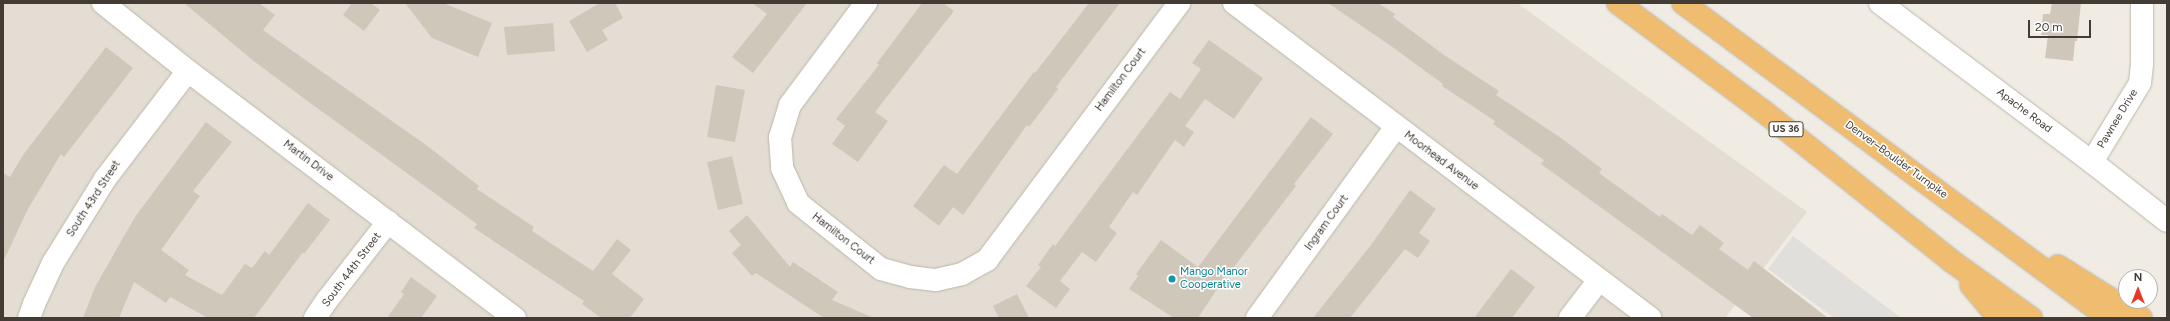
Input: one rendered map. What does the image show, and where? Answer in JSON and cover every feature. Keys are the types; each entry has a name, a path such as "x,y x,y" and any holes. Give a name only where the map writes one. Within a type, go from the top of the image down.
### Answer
{"highway":[{"name":"US 36","path":"1618,3 1763,111 1950,260 2031,318"},
{"name":"Denver–Boulder Turnpike","path":"1683,3 1822,107 1890,154 2109,318"},
{"path":"2018,251 2063,268 2142,318"},
{"path":"1950,260 1991,309 2002,318"}],"street":[{"name":"Martin Drive","path":"103,3 188,71 515,318"},
{"name":"Hamilton Court","path":"866,3 790,105 780,137 782,168 798,203 881,269 910,277 936,280 962,274 987,260 1179,3"},
{"name":"Moorhead Avenue","path":"1234,3 1650,318"},
{"name":"Apache Road","path":"1880,3 2092,162 2167,221"},
{"name":"Pawnee Drive","path":"2092,162 2140,82 2142,64 2142,3"},
{"name":"South 43rd Street","path":"29,318 53,262 104,179 188,71"},
{"name":"Ingram Court","path":"1257,318 1396,127"},
{"name":"South 44th Street","path":"316,318 328,299 388,222"},
{"path":"1570,318 1599,280"}],"shaded area":[{"path":"3,3 1517,3 1807,212 1725,318 3,318"},
{"path":"1793,236 1901,318 1834,318 1768,269"}],"building":[{"path":"184,3 259,3 275,15 263,30 426,145 479,186 477,189 534,227 532,231 593,271 617,239 631,250 612,274 644,299 630,318 601,318 582,304 584,301 474,228 477,224 255,62"},
{"path":"352,3 371,3 380,10 364,31 343,15"},
{"path":"405,3 443,3 492,23 478,57 432,38"},
{"path":"600,3 615,3 623,18 602,30 608,40 587,52 569,21"},
{"path":"752,3 807,3 753,73 732,57 767,14"},
{"path":"922,3 943,3 954,11 875,112 888,121 858,162 832,144 845,126 836,119 879,65 877,63"},
{"path":"1089,3 1120,3 1056,87 1058,89 1029,127 1027,125 963,215 953,207 939,226 913,206 944,165 957,174 1034,72 1035,73"},
{"path":"1328,3 1378,3 1395,14 1393,17 1444,55 1499,91 1496,95 1561,138 1602,169 1599,173 1660,217 1662,214 1692,235 1700,225 1724,243 1719,249 1748,270 1754,261 1828,318 1753,318 1541,164 1544,160 1493,124 1495,121 1442,86 1443,84 1391,46"},
{"path":"2052,3 2081,3 2077,41 2075,41 2073,61 2045,58 2048,35 2041,35 2043,14 2050,14"},
{"path":"553,23 555,51 507,55 504,27"},
{"path":"1209,40 1263,78 1234,119 1205,99 1185,126 1194,132 1184,147 1175,140 1137,195 1133,192 1109,227 1117,233 1096,262 1082,252 1060,281 1070,289 1056,308 1026,286 1041,267 1038,265 1053,244 1055,246 1170,92 1180,99 1201,69 1192,63"},
{"path":"106,47 133,68 64,157 61,154 28,209 3,262 3,173 10,177 23,155"},
{"path":"716,85 745,90 735,142 707,137"},
{"path":"1311,117 1333,134 1294,184 1296,186 1228,275 1227,274 1198,318 1174,318 1129,289 1138,276 1136,274 1161,240 1198,267"},
{"path":"206,122 232,142 193,191 200,196 161,250 189,270 185,275 222,295 245,264 252,268 265,251 269,255 308,203 330,220 304,254 303,252 254,318 208,318 170,297 166,303 134,282 119,318 83,318 95,287 135,217"},
{"path":"732,156 743,204 718,210 707,162"},
{"path":"1410,190 1436,209 1419,233 1430,241 1418,258 1405,249 1350,318 1313,318 1371,245"},
{"path":"747,215 790,267 793,262 838,292 832,300 874,318 824,318 756,273 752,276 732,253 741,245 729,231"},
{"path":"1511,269 1535,287 1512,318 1474,318"},
{"path":"411,277 437,296 421,318 387,318 404,294 401,292"},
{"path":"1017,294 1029,318 999,318 993,306"}],"place":[{"name":"Mango Manor Cooperative","path":"1172,279"}]}
